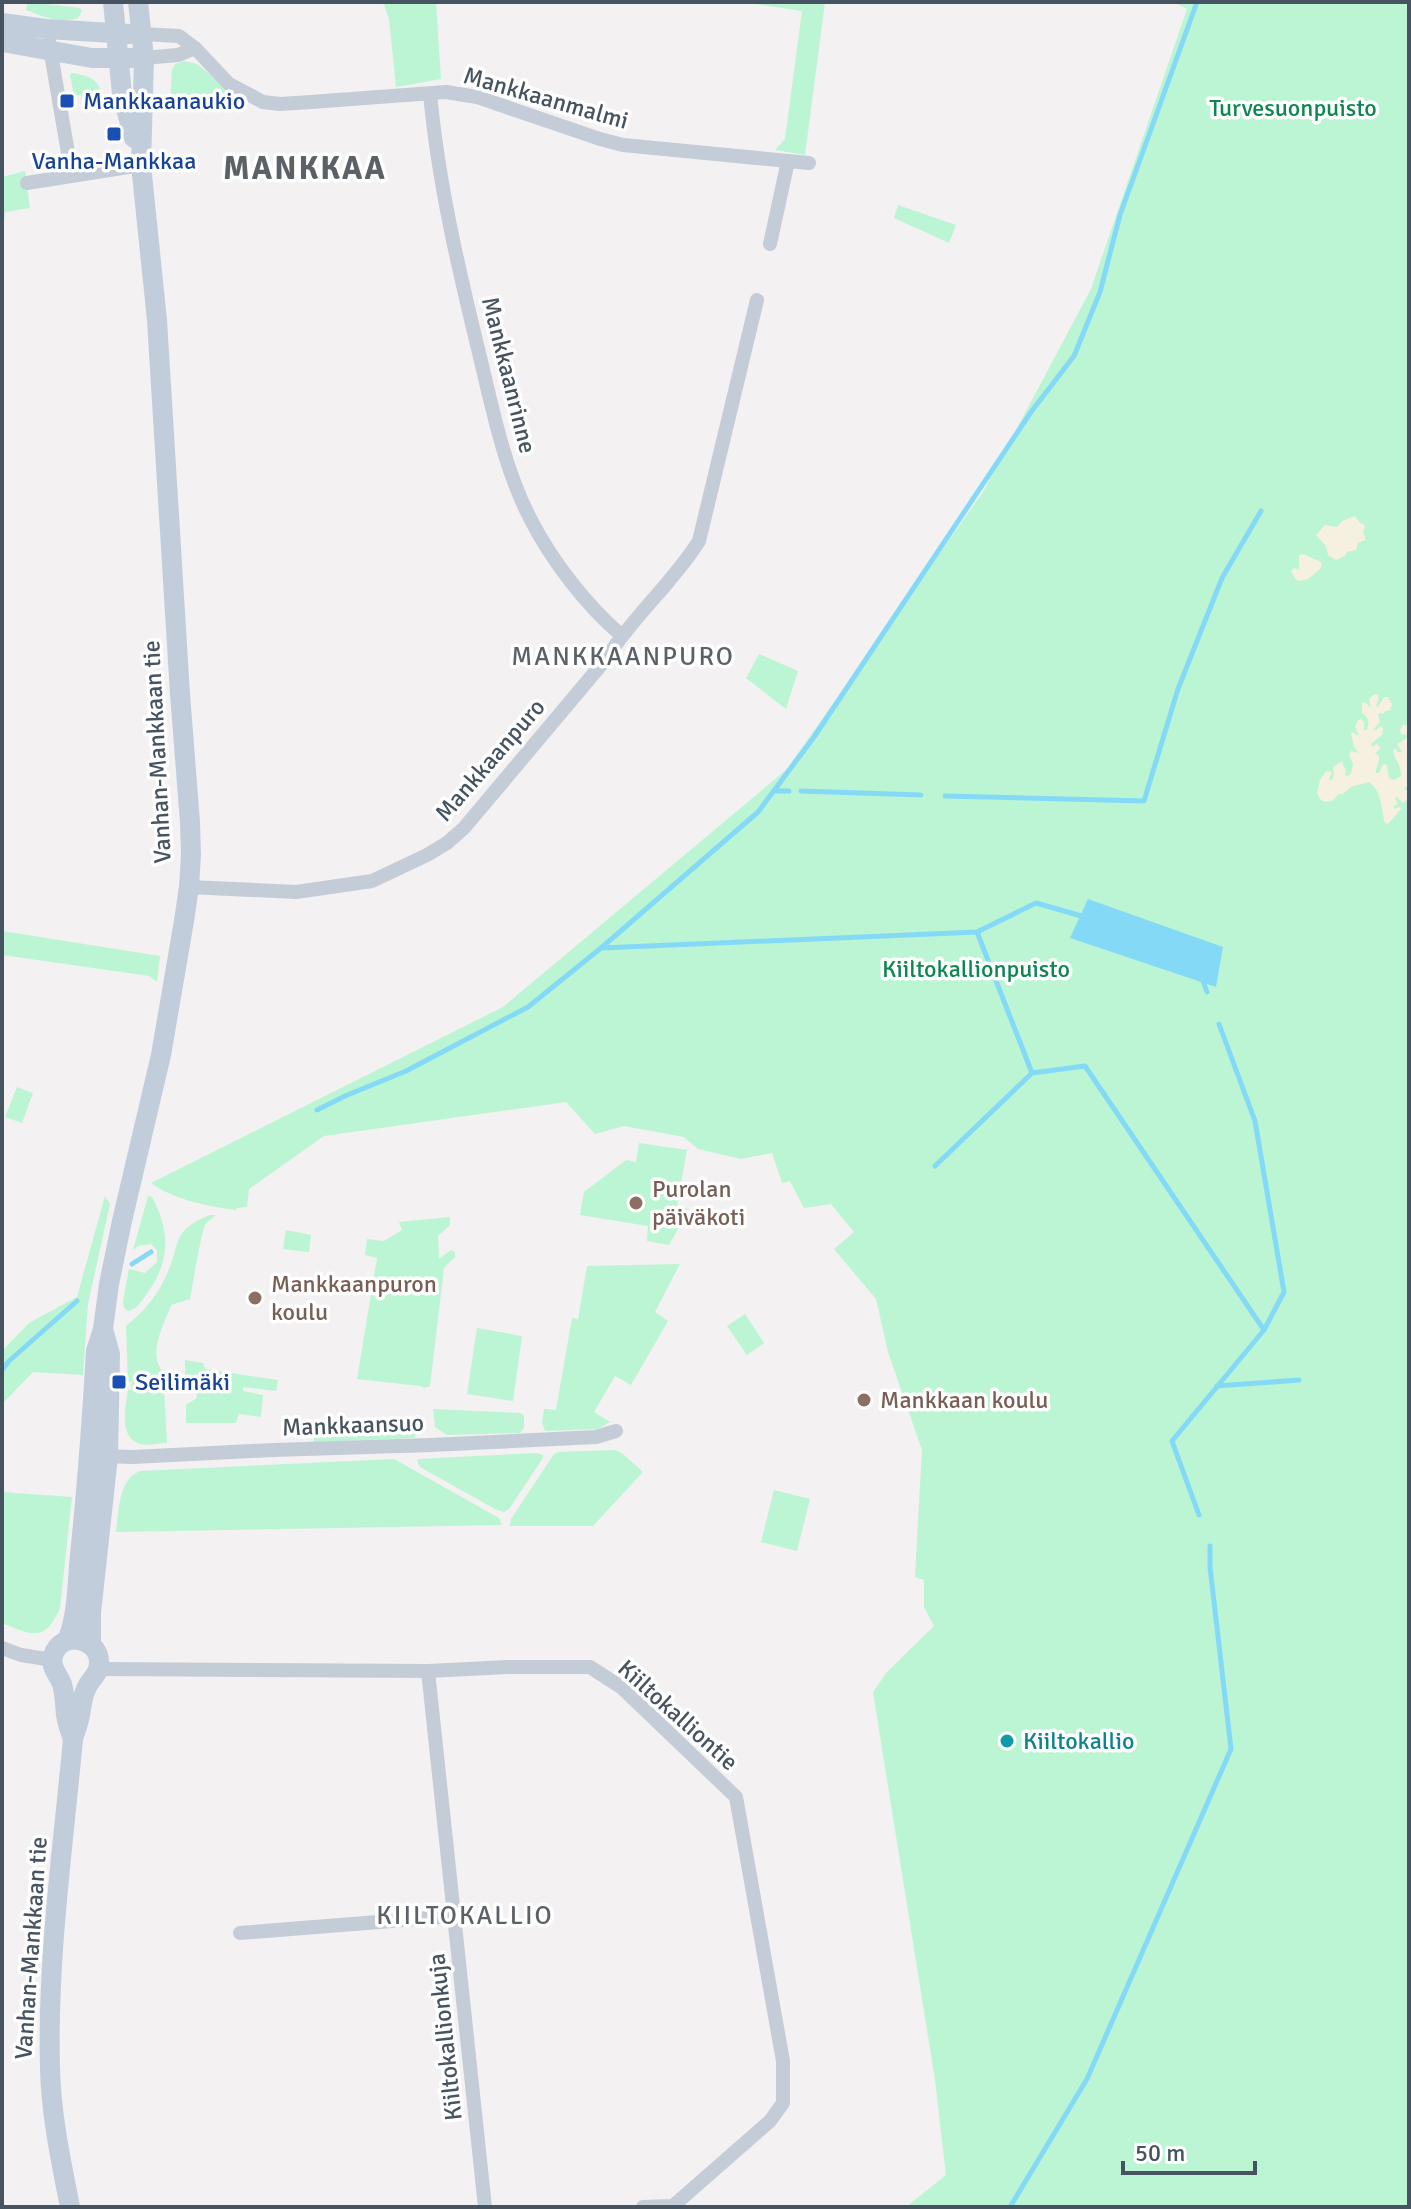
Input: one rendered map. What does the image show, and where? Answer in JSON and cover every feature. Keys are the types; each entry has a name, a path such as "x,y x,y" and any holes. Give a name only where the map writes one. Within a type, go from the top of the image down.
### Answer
{"main road":[{"name":"Vanhan-Mankkaan tie","path":"113,2 122,94 141,165"},
{"name":"Vanhan-Mankkaan tie","path":"91,1644 99,1456 96,1351 103,1329 122,1221 161,1055 189,887 190,822 157,320 141,165 144,58 138,2"},
{"path":"2,23 46,29 142,34"},
{"path":"2,42 92,58 144,58"},
{"name":"Vanhan-Mankkaan tie","path":"67,1641 99,1456"},
{"path":"80,1639 91,1644 98,1652 94,1676 78,1686 67,1684 57,1670 58,1647 67,1641 80,1639"},
{"name":"Vanhan-Mankkaan tie","path":"57,1670 73,1739"},
{"name":"Vanhan-Mankkaan tie","path":"70,2207 54,2123 50,2023 73,1739 81,1704 94,1676"}],"street":[{"path":"46,29 72,176"},
{"name":"Mankkaanmalmi","path":"142,34 179,36 195,48 229,84 263,102 280,104 446,92 477,97 623,145 809,163"},
{"path":"144,58 178,55 195,48"},
{"name":"Mankkaanrinne","path":"430,93 452,232 474,334 496,423 518,490 530,520 548,550 599,615 621,635"},
{"path":"770,244 788,161"},
{"path":"27,183 141,165"},
{"name":"Mankkaanpuro","path":"189,887 296,892 372,881 427,855 464,828 606,659 621,635 687,561 699,541 757,300"},
{"name":"Mankkaansuo","path":"99,1456 431,1445 596,1437 616,1431"},
{"path":"2,1648 57,1670"},
{"name":"Kiiltokalliontie","path":"94,1676 590,1667 621,1687 736,1797 783,2061 783,2103 770,2121 673,2206 643,2207"},
{"name":"Kiiltokallionkuja","path":"428,1671 485,2207"},
{"path":"240,1933 454,1916"}],"green space":[{"path":"28,2 80,8 82,11 78,18 58,20 26,10"},
{"path":"383,2 436,2 441,79 396,87 389,19"},
{"path":"742,2 825,2 805,155 775,150 785,139 802,11"},
{"name":"Kiiltokallionpuisto","path":"1174,2 1409,2 1409,2207 906,2207 946,2175 935,2080 873,1692 887,1672 934,1626 924,1607 924,1580 915,1577 922,1450 888,1352 876,1299 834,1249 854,1232 831,1204 804,1208 790,1181 782,1183 772,1153 741,1159 698,1149 684,1137 624,1126 595,1134 566,1102 324,1136 249,1189 247,1207 236,1210 180,1198 151,1183 503,1007 786,770 983,492 1091,289 1187,9"},
{"path":"184,61 197,64 232,92 235,98 232,105 194,112 174,108 170,104 172,70 175,64"},
{"path":"72,73 96,83 105,108 83,110 81,95 74,95"},
{"path":"25,171 30,208 5,212 2,243 2,177"},
{"path":"898,205 956,225 949,243 894,218"},
{"path":"759,654 798,671 786,709 746,678"},
{"path":"2,931 160,956 157,982 149,976 2,955"},
{"path":"17,1087 33,1093 22,1123 5,1117"},
{"name":"Purolan päiväkoti","path":"639,1143 687,1150 677,1206 689,1209 669,1245 647,1241 648,1226 580,1215 584,1192 626,1160 636,1162"},
{"path":"105,1196 110,1204 88,1304 83,1375 33,1372 4,1402 2,1415 2,1351 29,1323 77,1297"},
{"path":"148,1196 152,1197 158,1210 165,1235 163,1259 160,1271 146,1295 128,1311 123,1301 129,1269 145,1273 157,1262 157,1250 151,1244 133,1250"},
{"path":"210,1215 216,1215 204,1227 190,1299 171,1305 157,1348 158,1364 163,1372 167,1443 140,1444 129,1435 125,1421 128,1390 131,1390 132,1382 128,1381 126,1326 144,1310 157,1292 182,1233"},
{"path":"450,1217 450,1225 438,1236 439,1259 451,1250 455,1252 455,1257 444,1268 430,1386 424,1388 357,1379 377,1258 365,1255 367,1239 384,1241 402,1230 399,1222"},
{"path":"286,1230 311,1235 309,1252 283,1249"},
{"path":"680,1264 655,1312 668,1321 631,1385 615,1376 594,1412 610,1422 598,1429 545,1431 542,1422 544,1409 556,1410 572,1318 578,1319 587,1266"},
{"path":"745,1314 764,1343 747,1355 727,1326"},
{"path":"477,1328 522,1336 513,1401 467,1394"},
{"path":"185,1360 203,1363 205,1369 278,1380 276,1391 243,1387 243,1391 263,1395 261,1417 239,1414 236,1423 186,1423 186,1405 197,1398 195,1381 185,1377"},
{"path":"433,1409 521,1413 524,1428 520,1433 447,1435 435,1427"},
{"path":"414,1431 415,1438 314,1442 314,1435"},
{"path":"615,1450 643,1472 593,1526 510,1526 511,1519 554,1454"},
{"path":"543,1455 543,1458 504,1512 420,1467 417,1461 418,1459"},
{"path":"394,1459 499,1518 502,1525 116,1532 119,1506 127,1481 140,1471"},
{"path":"774,1490 810,1499 797,1551 761,1542"},
{"path":"2,1492 72,1497 60,1608 49,1627 37,1633 2,1623"}],"sand":[{"path":"1355,516 1365,525 1365,540 1358,543 1356,550 1336,560 1328,555 1326,546 1316,535 1325,525 1337,527 1342,521"},
{"path":"1299,555 1321,562 1321,568 1313,576 1300,581 1291,571 1294,568 1299,570"},
{"path":"1377,694 1376,706 1384,697 1388,697 1392,704 1390,710 1378,715 1380,722 1373,730 1381,726 1383,729 1382,735 1371,744 1372,747 1377,744 1381,748 1375,753 1379,756 1376,773 1383,764 1387,765 1389,778 1394,780 1401,776 1393,751 1395,748 1402,752 1397,744 1408,735 1401,734 1400,730 1403,725 1409,725 1409,784 1404,789 1408,791 1409,798 1403,803 1395,798 1398,804 1394,809 1402,808 1388,824 1385,823 1379,795 1369,782 1351,787 1332,801 1325,802 1317,793 1326,771 1332,772 1329,779 1332,780 1333,767 1342,761 1345,775 1351,774 1353,764 1349,755 1351,751 1359,753 1351,734 1359,735 1355,727 1361,719 1364,730 1367,730 1368,720 1362,713 1362,703 1371,708 1369,699"}],"water":[{"path":"1088,899 1223,947 1216,987 1070,938"}],"waterway":[{"path":"317,1110 406,1071 528,1007 758,812 814,737 1031,412 1074,356 1100,292 1120,215 1197,2"},
{"path":"945,796 1144,801 1178,689 1222,578 1261,511"},
{"path":"775,791 789,791"},
{"path":"801,791 921,795"},
{"path":"601,948 977,932 1036,903 1085,917"},
{"path":"935,1166 1032,1073 977,932"},
{"path":"1202,978 1207,992"},
{"path":"1199,1515 1172,1441 1264,1330 1284,1292 1255,1121 1219,1024"},
{"path":"1032,1073 1085,1066 1264,1330"},
{"path":"132,1264 151,1252"},
{"path":"2,1370 77,1301"},
{"path":"1217,1386 1299,1380"},
{"path":"1010,2207 1087,2079 1231,1749 1210,1546"}],"place":[{"name":"Mankkaanaukio","path":"67,101"},
{"name":"Vanha-Mankkaa","path":"114,134"},
{"name":"Purolan päiväkoti","path":"636,1203"},
{"name":"Mankkaanpuron koulu","path":"255,1298"},
{"name":"Seilimäki","path":"119,1382"},
{"name":"Mankkaan koulu","path":"864,1400"},
{"name":"Kiiltokallio","path":"1007,1741"}],"district":[{"name":"MANKKAA","path":"305,168"},
{"name":"MANKKAANPURO","path":"623,657"},
{"name":"KIILTOKALLIO","path":"465,1916"}],"park label":[{"name":"Turvesuonpuisto","path":"1293,108"}]}
